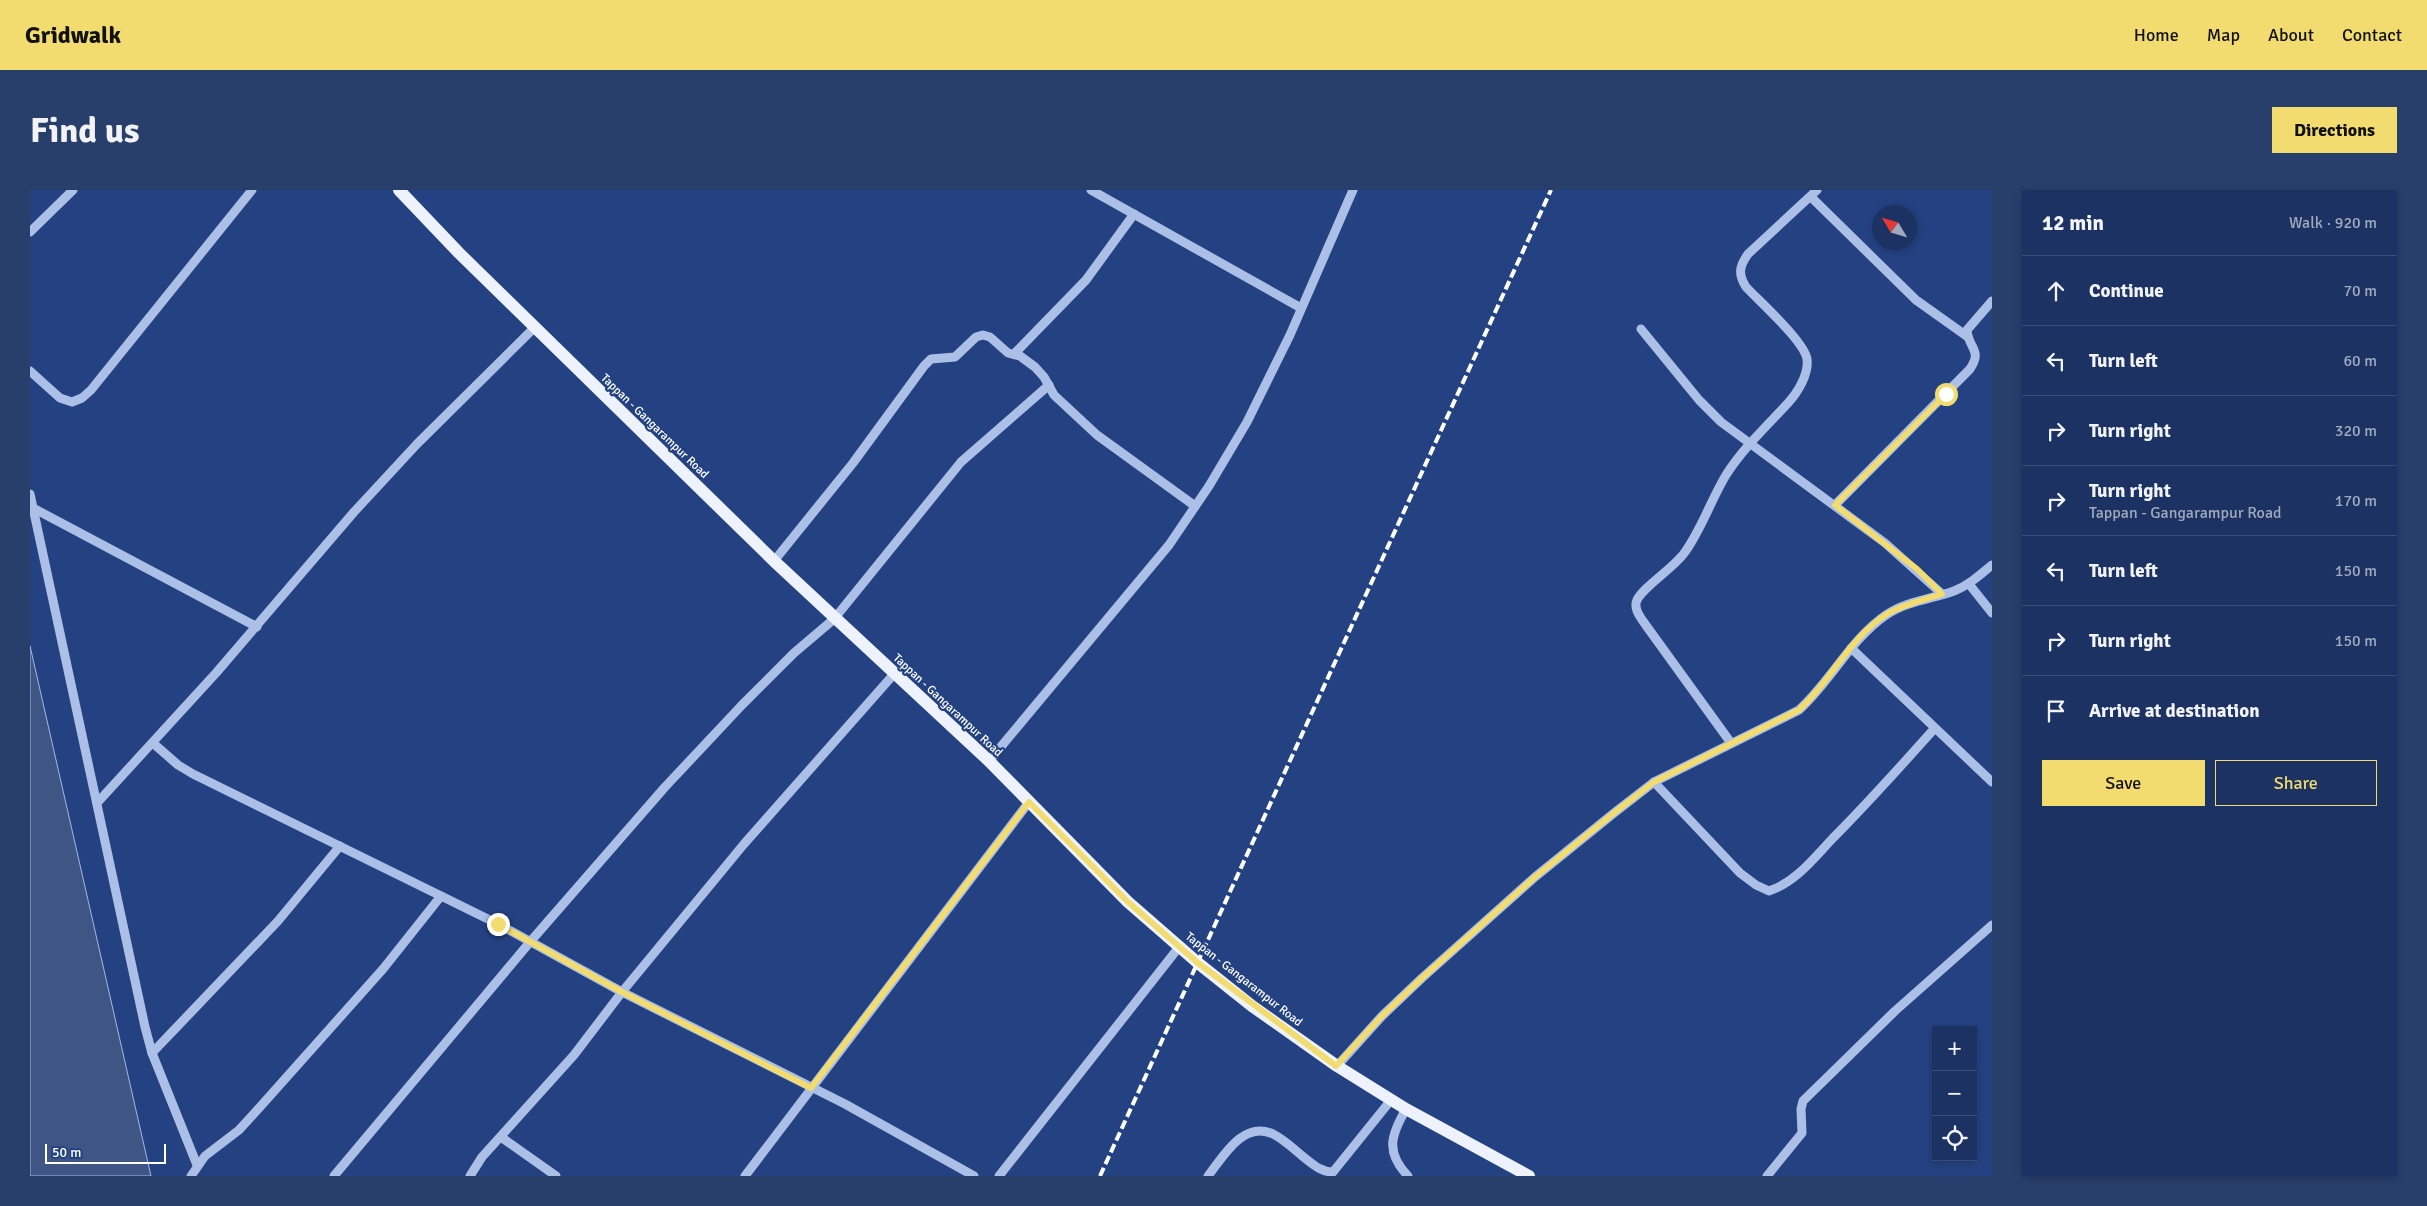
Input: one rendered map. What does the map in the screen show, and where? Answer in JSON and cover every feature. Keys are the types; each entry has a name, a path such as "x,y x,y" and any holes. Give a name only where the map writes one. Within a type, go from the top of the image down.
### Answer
{"main road":[{"name":"Tappan - Gangarampur Road","path":"399,190 535,327 774,561 834,619 989,761 1128,902 1179,947 1252,1006 1336,1066 1406,1109 1528,1176"}],"street":[{"path":"30,232 73,190"},
{"path":"30,371 60,398 72,402 82,398 252,190"},
{"path":"1092,190 1301,308"},
{"path":"989,761 1169,545 1195,506 1248,422 1353,190"},
{"path":"1731,742 1642,619 1636,606 1637,600 1684,553 1727,473 1750,444 1792,398 1804,379 1807,359 1801,344 1746,287 1740,277 1740,266 1748,254 1814,193 1916,300 1968,337"},
{"path":"1014,354 1086,280 1134,214"},
{"path":"1835,505 1970,369 1975,361 1976,353 1968,337 1967,330 1992,301"},
{"path":"97,803 154,744 385,477 535,327"},
{"path":"1641,329 1699,400 1720,422 1892,548 1942,594"},
{"path":"774,561 853,462 913,379 931,359 942,356 955,357 976,337 984,335 990,337 1008,353 1020,356 1035,367 1054,395 1098,435 1195,506"},
{"path":"334,1176 530,942 718,730 794,654 834,619 961,462 1049,385"},
{"path":"30,494 152,1053 197,1165"},
{"path":"33,508 257,627"},
{"path":"1336,1066 1382,1016 1451,952 1573,846 1654,782 1731,742 1799,710 1814,696 1864,632 1887,614 1969,584 1992,565"},
{"path":"1969,584 1992,613"},
{"path":"1851,648 1934,729 1992,782"},
{"path":"470,1176 482,1157 574,1055 622,992 744,844 894,674"},
{"path":"1654,782 1740,873 1756,885 1769,891 1784,886 1800,872 1881,790 1934,729"},
{"path":"154,744 178,765 193,774 441,896 622,992 874,1119 974,1176"},
{"path":"745,1176 1029,802"},
{"path":"152,1053 278,921 340,846"},
{"path":"192,1176 197,1165 239,1130 383,969 441,896"},
{"path":"1767,1176 1802,1133 1801,1109 1803,1101 1895,1011 1992,924"},
{"path":"999,1176 1179,947"},
{"path":"1208,1176 1239,1138 1250,1132 1262,1131 1277,1137 1320,1170 1333,1172 1391,1100"},
{"path":"1406,1109 1393,1131 1391,1141 1397,1159 1408,1176"},
{"path":"501,1137 556,1176"}],"water":[{"path":"30,646 151,1176 30,1176"}],"railway":[{"path":"1100,1176 1551,190"}],"route":[{"path":"498,924 622,992 811,1088 1029,802 1128,902 1198,963 1252,1006 1336,1066 1382,1016 1422,978 1535,877 1614,813 1654,782 1731,742 1799,710 1814,696 1864,632 1887,614 1942,594 1917,569 1835,505 1946,394"}]}
